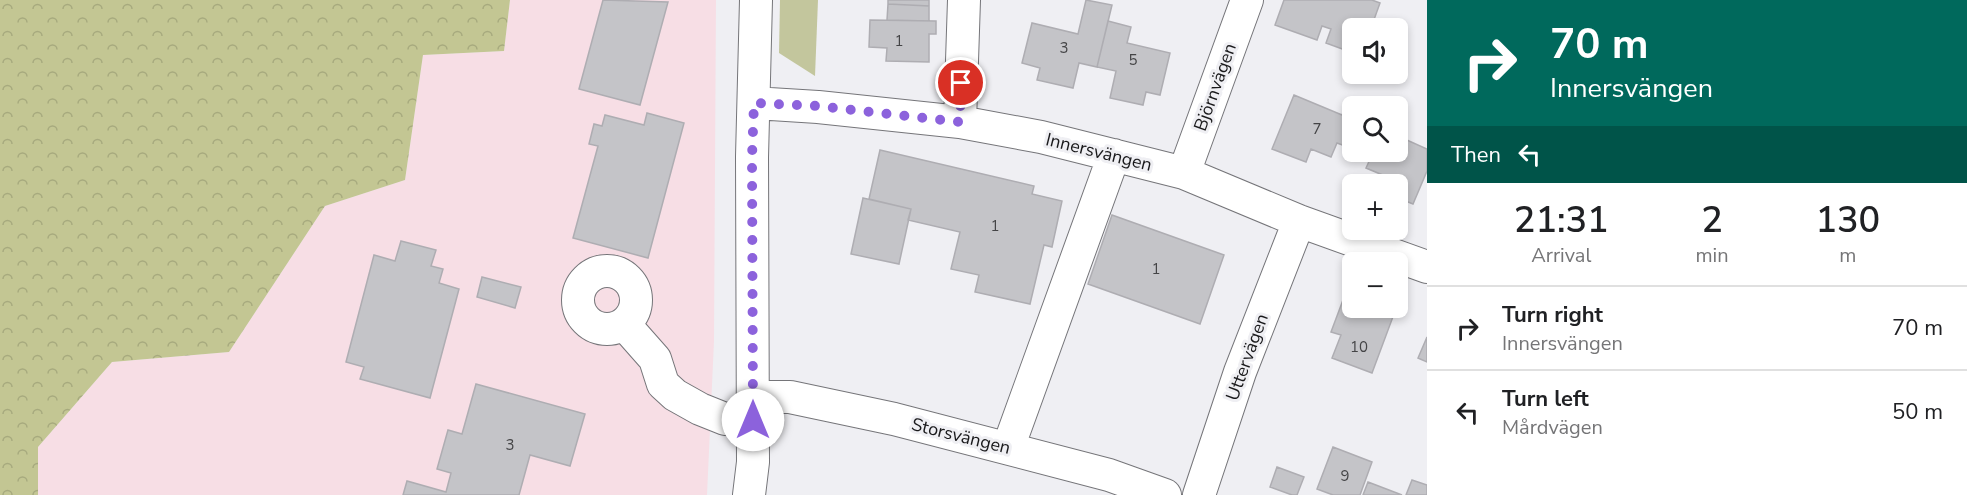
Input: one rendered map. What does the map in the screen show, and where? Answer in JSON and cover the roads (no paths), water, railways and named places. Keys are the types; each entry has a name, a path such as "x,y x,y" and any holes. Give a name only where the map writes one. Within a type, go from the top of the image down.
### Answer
{"street":[{"path":"749,495 753,462 752,157 756,0"},
{"path":"960,122 964,0"},
{"name":"Björnvägen","path":"1184,173 1246,0"},
{"name":"Innersvängen","path":"754,103 818,106 960,122 1041,137 1184,173 1299,221 1427,267"},
{"path":"1008,448 1114,155"},
{"name":"Uttervägen","path":"1199,495 1240,372 1299,221"},
{"name":"Storsvängen","path":"625,325 655,359 663,384 675,395 700,409 725,419 790,397 894,419 1008,448 1109,475 1165,495"}]}
